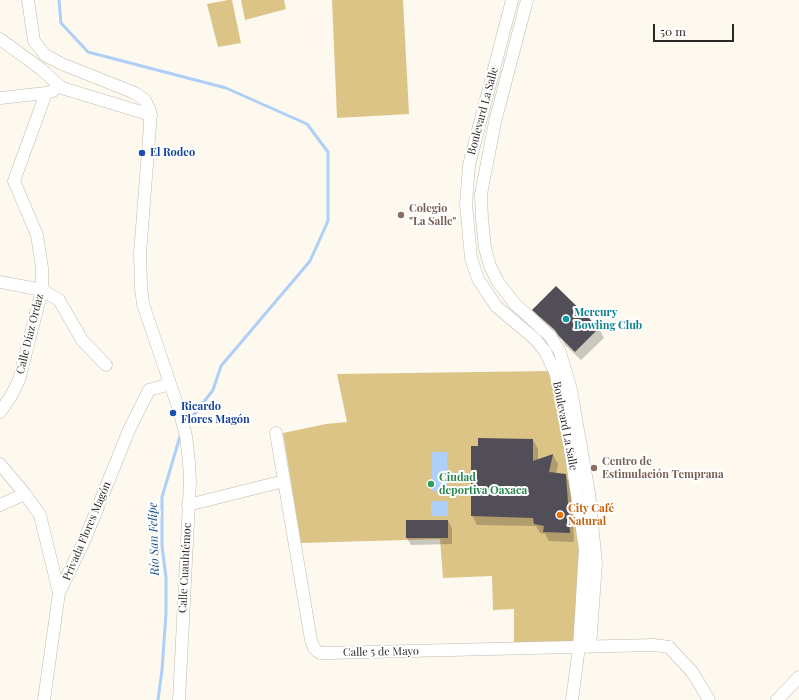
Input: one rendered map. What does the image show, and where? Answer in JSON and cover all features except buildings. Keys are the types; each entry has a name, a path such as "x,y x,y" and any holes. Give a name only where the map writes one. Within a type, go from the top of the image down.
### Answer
{"street":[{"path":"28,0 34,41 45,55 62,64 135,93 145,100 151,115"},
{"name":"Boulevard La Salle","path":"512,0 469,165 466,204 471,258 478,279 496,306 535,339 545,351 555,372 560,389 571,447 585,549 584,647"},
{"name":"Boulevard La Salle","path":"527,0 496,122 481,194 482,219 485,248 490,266 498,282 515,304 550,336 560,352 571,390 589,493 596,563 584,647"},
{"path":"0,39 41,69 62,88 151,115"},
{"path":"0,98 46,93 62,88"},
{"name":"Calle Díaz Ordaz","path":"0,412 11,396 19,380 42,290 42,268 37,235 14,181 46,93"},
{"name":"Calle Cuauhtémoc","path":"151,115 139,272 144,304 179,410 186,436 189,462 179,700"},
{"path":"0,282 42,290 59,300 82,340 106,365"},
{"name":"Privada Flores Magón","path":"44,700 59,593 85,539 129,430 149,390 170,384"},
{"name":"Calle 5 de Mayo","path":"276,433 311,640 314,648 320,653 654,645 669,647 693,673 709,700"},
{"path":"0,464 40,515 59,593"},
{"path":"188,505 284,481"},
{"path":"0,505 25,494"},
{"path":"572,700 584,647"},
{"path":"777,700 799,678"}],"shaded area":[{"path":"232,0 241,43 218,47 207,4"},
{"path":"241,0 284,0 286,9 245,20"},
{"path":"332,0 403,0 409,114 337,118"},
{"name":"Ciudad deportiva Oaxaca","path":"550,371 560,404 581,564 573,642 514,644 514,609 493,610 492,576 443,578 440,539 301,543 283,433 326,424 347,422 337,374"}],"water":[{"path":"432,452 447,452 447,491 432,491"},
{"path":"431,501 448,501 448,516 431,516"}],"waterway":[{"path":"59,0 61,23 88,52 226,88 307,124 328,152 328,221 310,261 221,366 213,390 186,425"},
{"name":"Río San Felipe","path":"158,700 162,670 166,613 166,577 162,546 162,497 181,433"}],"place":[{"name":"El Rodeo","path":"142,153"},
{"name":"Colegio \"La Salle\"","path":"401,215"},
{"name":"Mercury Bowling Club","path":"566,319"},
{"name":"Ricardo Flores Magón","path":"173,413"},
{"name":"Centro de Estimulación Temprana","path":"594,468"},
{"name":"Ciudad deportiva Oaxaca","path":"431,484"},
{"name":"City Café Natural","path":"560,515"}]}
